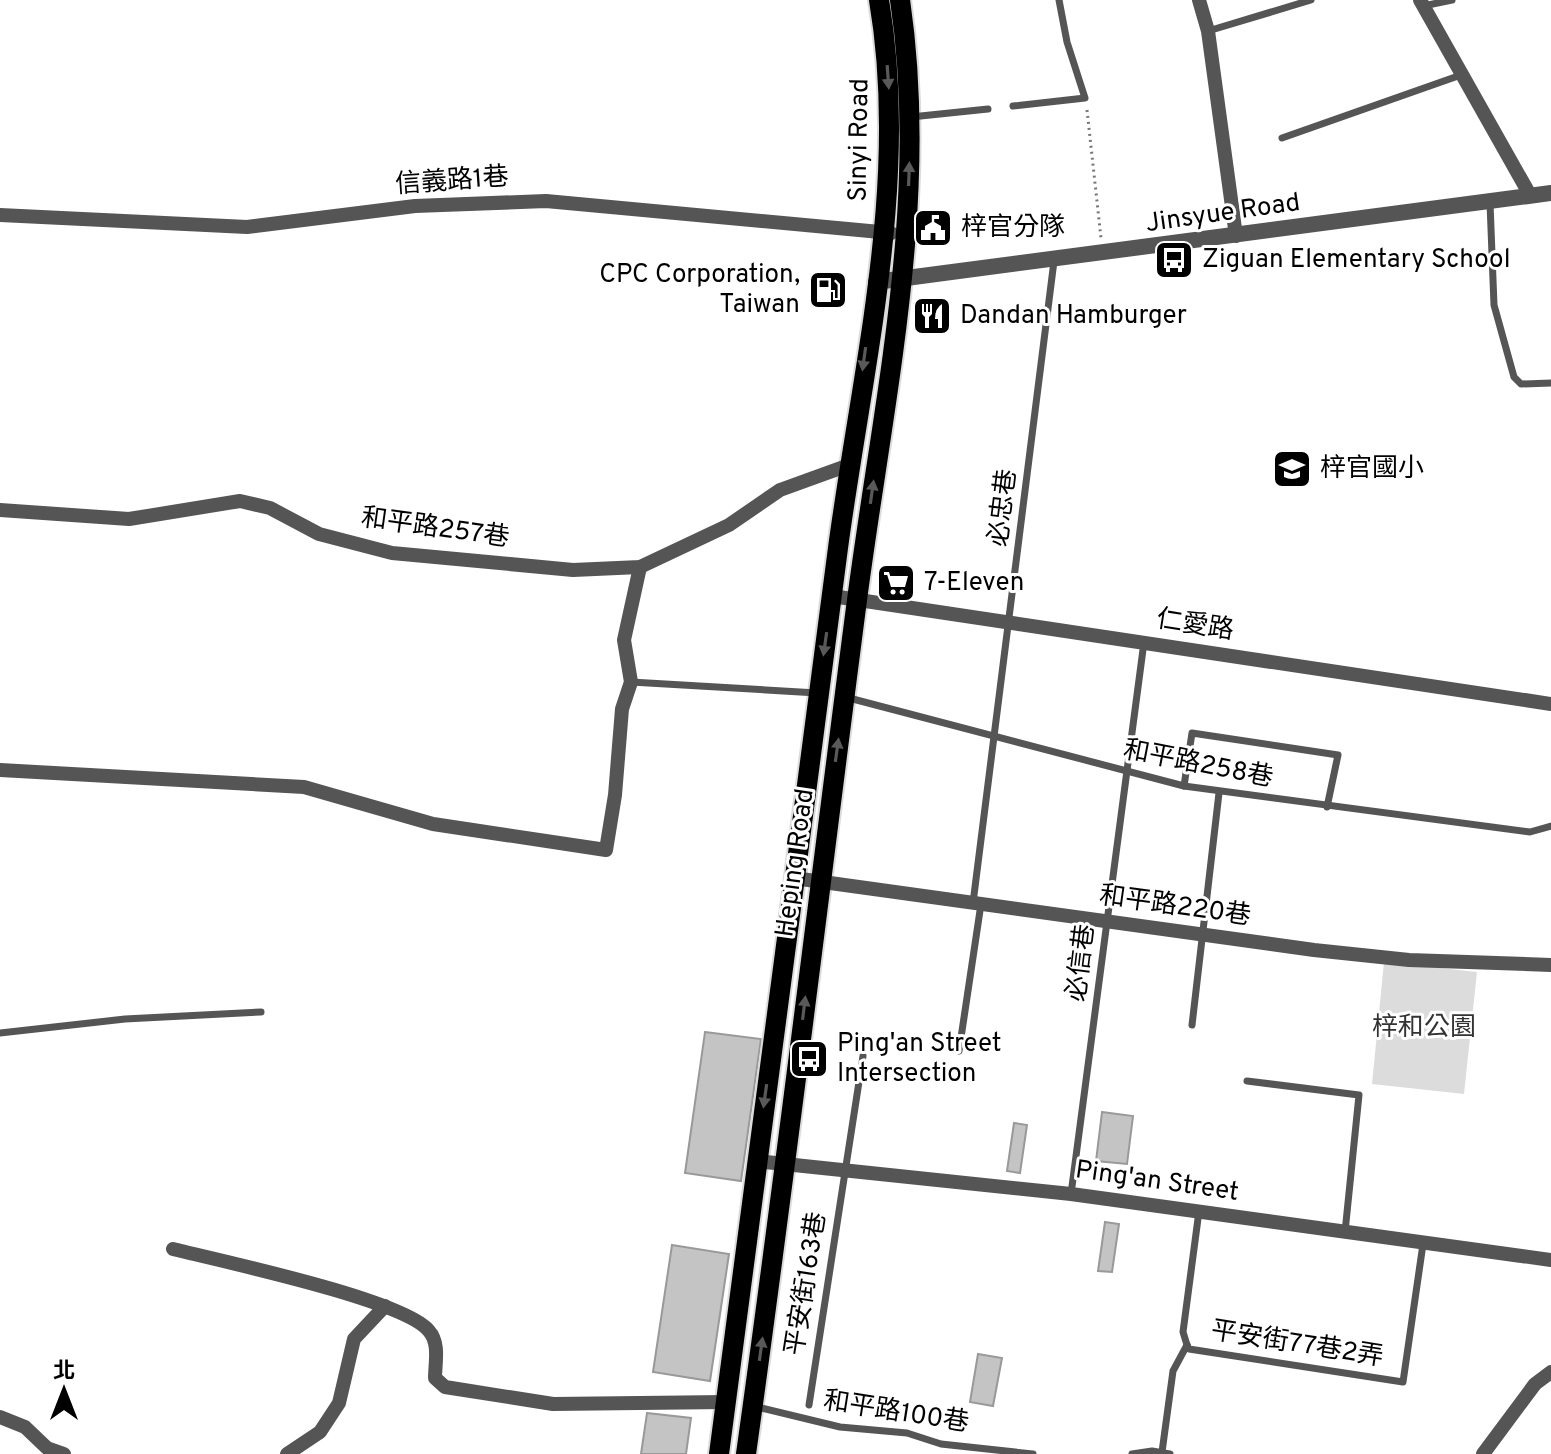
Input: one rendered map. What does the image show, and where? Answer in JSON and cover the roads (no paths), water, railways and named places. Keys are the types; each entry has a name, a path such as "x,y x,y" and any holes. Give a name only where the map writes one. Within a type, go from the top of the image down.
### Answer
{"main road":[{"name":"Sinyi Road","path":"876,282 884,233 889,85 879,0"},
{"name":"Sinyi Road","path":"900,0 910,117 908,234 902,280"},
{"name":"Heping Road","path":"746,1454 786,1163 818,882 902,280"},
{"name":"Heping Road","path":"719,1454 849,465 876,282"}],"street":[{"path":"1199,0 1208,31 1236,236"},
{"path":"1422,3 1530,195"},
{"name":"Jinsyue Road","path":"876,282 1102,255 1551,193"},
{"name":"信義路1巷","path":"0,215 247,227 415,206 546,201 908,234"},
{"name":"和平路257巷","path":"0,510 129,519 240,501 270,508 319,534 392,553 573,570 640,567 729,525 780,490 849,465"},
{"path":"0,770 304,787 433,824 606,850 615,795 622,709 631,682 624,640 640,567"},
{"name":"仁愛路","path":"832,596 1551,704"},
{"name":"和平路220巷","path":"794,878 1203,935 1409,960 1551,965"},
{"name":"Ping'an Street","path":"756,1161 1071,1194 1551,1260"},
{"path":"173,1249 415,1316 432,1333 436,1348 435,1378 445,1387 553,1404 726,1402"},
{"path":"287,1454 320,1432 339,1403 354,1339 385,1306"},
{"path":"1483,1454 1535,1384 1551,1372"},
{"path":"0,1417 25,1427 47,1448 64,1454"}],"lane":[{"path":"1013,106 1085,98 1059,0"},
{"path":"1208,31 1311,0"},
{"path":"1422,3 1452,0"},
{"path":"1282,138 1461,75"},
{"path":"910,117 988,109"},
{"path":"1490,200 1494,305 1514,377 1521,384 1551,383"},
{"name":"必忠巷","path":"959,1051 994,737 1054,261"},
{"name":"必信巷","path":"1071,1194 1144,642"},
{"path":"631,682 819,693"},
{"name":"和平路258巷","path":"845,697 1127,772 1219,793 1530,832 1551,826"},
{"path":"1184,786 1192,733 1338,755 1327,807"},
{"path":"1192,1025 1219,793"},
{"path":"0,1033 125,1019 261,1012"},
{"name":"平安街163巷","path":"809,1405 863,1056"},
{"path":"1247,1081 1359,1095 1345,1232"},
{"path":"1132,1454 1166,1453 1173,1371 1187,1345 1183,1332 1199,1211"},
{"name":"平安街77巷2弄","path":"1187,1345 1189,1349 1403,1382 1423,1244"},
{"name":"和平路100巷","path":"753,1406 840,1427 876,1428 941,1444 1033,1454"}],"place":[{"name":"梓官分隊","path":"933,228"},
{"name":"Ziguan Elementary School","path":"1174,260"},
{"name":"CPC Corporation, Taiwan","path":"828,290"},
{"name":"Dandan Hamburger","path":"932,316"},
{"name":"梓官國小","path":"1292,469"},
{"name":"7-Eleven","path":"896,583"},
{"name":"Ping'an Street Intersection","path":"809,1059"}],"park label":[{"name":"梓和公園","path":"1424,1028"}]}
